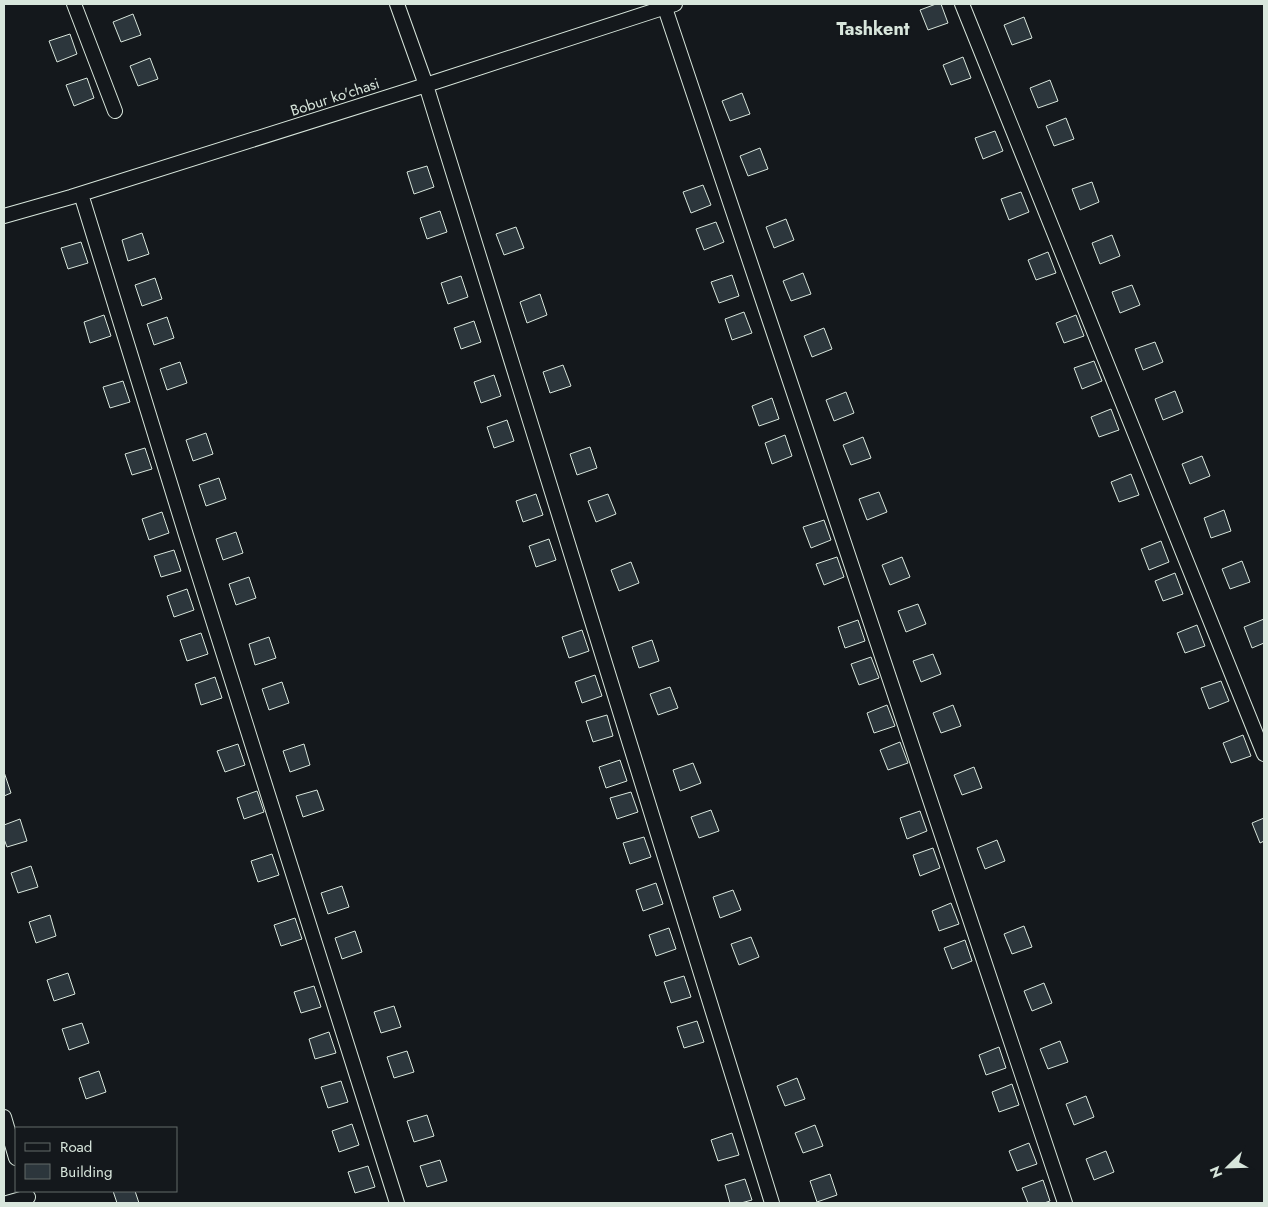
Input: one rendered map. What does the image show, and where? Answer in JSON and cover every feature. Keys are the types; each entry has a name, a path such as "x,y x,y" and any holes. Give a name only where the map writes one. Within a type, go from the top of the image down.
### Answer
{"street":[{"path":"74,4 115,112"},
{"path":"397,4 426,85 772,1203"},
{"path":"962,4 1264,754"},
{"path":"670,6 1066,1203"},
{"name":"Bobur ko'chasi","path":"4,216 82,194 670,6"},
{"path":"82,194 186,534 397,1203"},
{"path":"4,1118 15,1155"},
{"path":"7,1203 28,1197"}],"building":[{"path":"941,4 948,23 928,30 920,10"},
{"path":"133,14 141,35 121,42 113,22"},
{"path":"1024,17 1032,38 1012,45 1004,25"},
{"path":"70,34 77,54 57,62 49,41"},
{"path":"963,57 971,78 951,85 943,65"},
{"path":"150,58 158,79 138,86 130,66"},
{"path":"87,78 94,98 74,106 66,85"},
{"path":"1050,80 1058,101 1038,108 1030,88"},
{"path":"742,93 750,114 730,121 722,101"},
{"path":"1066,118 1074,139 1054,146 1046,126"},
{"path":"995,131 1003,151 983,159 975,138"},
{"path":"760,148 768,169 748,176 740,156"},
{"path":"427,166 434,187 414,194 407,172"},
{"path":"1092,182 1099,202 1080,210 1072,189"},
{"path":"703,185 711,205 691,213 683,192"},
{"path":"1021,192 1029,212 1009,220 1001,199"},
{"path":"440,211 447,232 427,239 420,218"},
{"path":"786,219 794,240 774,248 766,227"},
{"path":"716,222 724,242 704,250 696,229"},
{"path":"516,227 524,248 504,255 496,234"},
{"path":"142,233 149,254 128,261 122,240"},
{"path":"1112,235 1120,256 1100,264 1092,243"},
{"path":"81,242 88,263 68,269 61,248"},
{"path":"1048,252 1056,273 1036,280 1028,260"},
{"path":"803,273 811,294 791,301 783,281"},
{"path":"732,275 739,296 719,303 711,282"},
{"path":"461,276 468,297 448,304 441,283"},
{"path":"155,278 162,299 142,306 135,285"},
{"path":"1132,285 1140,305 1120,313 1112,292"},
{"path":"540,294 547,315 527,323 520,302"},
{"path":"744,312 752,333 732,340 725,319"},
{"path":"104,315 111,336 90,343 84,322"},
{"path":"1076,315 1084,336 1064,343 1056,323"},
{"path":"167,317 174,338 154,345 147,324"},
{"path":"474,321 481,342 461,349 454,328"},
{"path":"824,328 832,349 812,357 804,336"},
{"path":"1155,342 1163,362 1143,370 1135,349"},
{"path":"1094,361 1102,381 1082,389 1074,368"},
{"path":"180,362 187,383 167,390 160,369"},
{"path":"563,365 571,386 550,393 543,372"},
{"path":"494,375 501,396 481,403 474,382"},
{"path":"123,381 130,402 110,408 103,387"},
{"path":"1175,391 1183,412 1163,420 1155,399"},
{"path":"846,392 854,413 834,421 826,400"},
{"path":"772,398 779,419 759,426 752,406"},
{"path":"1111,409 1119,430 1099,437 1091,417"},
{"path":"507,420 514,441 494,448 487,427"},
{"path":"206,433 213,454 193,461 186,440"},
{"path":"785,435 792,456 772,464 765,443"},
{"path":"863,437 871,458 851,465 843,445"},
{"path":"590,447 597,468 577,475 570,454"},
{"path":"145,448 152,469 132,475 125,454"},
{"path":"1202,456 1210,476 1190,484 1182,464"},
{"path":"1131,474 1139,495 1119,502 1111,482"},
{"path":"219,478 226,499 206,506 199,485"},
{"path":"879,492 887,512 867,520 859,499"},
{"path":"536,494 543,515 523,522 516,501"},
{"path":"608,494 616,514 596,522 588,501"},
{"path":"1224,510 1231,531 1211,538 1204,518"},
{"path":"162,512 169,533 149,540 142,519"},
{"path":"824,520 831,540 811,548 803,527"},
{"path":"236,532 243,553 223,560 216,539"},
{"path":"549,539 556,560 536,567 529,546"},
{"path":"1161,541 1169,562 1149,570 1141,549"},
{"path":"174,550 181,571 161,577 154,556"},
{"path":"837,557 844,577 824,585 816,564"},
{"path":"902,557 910,577 890,585 882,565"},
{"path":"1242,561 1250,582 1230,589 1222,569"},
{"path":"631,562 639,583 619,591 611,570"},
{"path":"1175,573 1183,594 1163,601 1155,581"},
{"path":"249,577 256,598 236,605 229,584"},
{"path":"187,589 194,610 174,617 167,596"},
{"path":"918,604 926,624 906,632 898,611"},
{"path":"1264,619 1264,643 1252,648 1244,627"},
{"path":"858,620 865,641 845,648 838,627"},
{"path":"1197,625 1205,646 1185,653 1177,633"},
{"path":"582,630 589,651 569,658 562,637"},
{"path":"201,633 208,654 187,661 180,640"},
{"path":"269,637 276,658 255,665 249,644"},
{"path":"652,640 659,661 639,668 632,647"},
{"path":"933,654 941,674 921,682 913,661"},
{"path":"871,657 879,678 859,685 851,664"},
{"path":"595,675 602,696 582,703 575,682"},
{"path":"215,677 222,698 201,705 195,684"},
{"path":"1221,681 1229,701 1209,709 1201,688"},
{"path":"282,682 289,703 269,710 262,689"},
{"path":"670,687 678,708 658,715 650,694"},
{"path":"887,705 895,726 874,733 867,713"},
{"path":"953,705 961,726 941,733 933,713"},
{"path":"607,715 613,736 593,742 586,721"},
{"path":"1243,735 1251,756 1231,763 1223,743"},
{"path":"900,742 908,763 888,770 880,750"},
{"path":"238,744 245,765 225,772 217,751"},
{"path":"304,744 310,765 290,772 283,751"},
{"path":"620,760 627,781 606,788 599,767"},
{"path":"693,763 701,783 680,791 673,770"},
{"path":"974,767 982,788 962,795 954,775"},
{"path":"4,772 11,793 4,796"},
{"path":"317,790 324,810 303,817 296,796"},
{"path":"257,791 264,812 244,819 237,798"},
{"path":"631,792 638,812 617,819 610,798"},
{"path":"711,810 719,831 699,838 691,817"},
{"path":"920,811 927,831 907,839 900,818"},
{"path":"1264,818 1264,841 1260,843 1252,823"},
{"path":"20,819 27,841 7,847 4,839 4,825"},
{"path":"644,837 651,857 630,864 623,843"},
{"path":"997,840 1005,861 985,869 977,848"},
{"path":"933,848 940,868 920,876 913,855"},
{"path":"272,854 279,875 258,882 251,861"},
{"path":"31,866 38,887 18,893 11,873"},
{"path":"656,883 663,904 643,911 636,890"},
{"path":"342,886 349,907 328,914 321,893"},
{"path":"733,890 741,910 720,918 713,897"},
{"path":"951,903 959,924 939,931 932,911"},
{"path":"50,915 56,936 36,943 29,922"},
{"path":"295,918 302,939 281,946 274,925"},
{"path":"1024,926 1032,947 1012,954 1004,934"},
{"path":"669,928 676,949 656,956 649,935"},
{"path":"355,931 362,952 342,959 335,938"},
{"path":"751,937 759,957 739,965 731,944"},
{"path":"965,940 972,961 952,969 944,948"},
{"path":"68,973 75,994 54,1001 47,980"},
{"path":"684,976 691,997 671,1003 664,982"},
{"path":"1044,983 1052,1003 1032,1011 1024,991"},
{"path":"314,986 321,1007 301,1013 294,992"},
{"path":"394,1006 401,1027 381,1033 374,1012"},
{"path":"697,1021 704,1042 684,1048 677,1027"},
{"path":"82,1023 89,1043 69,1050 62,1029"},
{"path":"329,1032 336,1053 315,1059 309,1039"},
{"path":"1060,1041 1068,1062 1048,1069 1040,1049"},
{"path":"999,1047 1006,1068 986,1075 979,1055"},
{"path":"407,1051 414,1072 394,1078 387,1057"},
{"path":"99,1071 106,1092 86,1099 79,1078"},
{"path":"797,1078 805,1099 785,1106 777,1086"},
{"path":"341,1081 348,1102 328,1108 321,1087"},
{"path":"1012,1084 1019,1105 999,1112 992,1092"},
{"path":"1086,1096 1094,1117 1074,1125 1066,1104"},
{"path":"427,1115 434,1136 414,1142 407,1121"},
{"path":"352,1124 359,1145 339,1152 332,1131"},
{"path":"815,1125 823,1146 803,1153 795,1133"},
{"path":"732,1133 739,1155 718,1161 711,1140"},
{"path":"1029,1143 1037,1164 1017,1171 1009,1151"},
{"path":"1106,1151 1114,1172 1094,1180 1086,1159"},
{"path":"440,1160 447,1181 427,1187 420,1166"},
{"path":"368,1166 375,1187 355,1193 348,1172"},
{"path":"830,1174 837,1195 817,1202 810,1181"},
{"path":"745,1179 752,1200 730,1203 725,1185"},
{"path":"1043,1180 1050,1201 1028,1203 1022,1188"},
{"path":"113,1192 135,1192 139,1203 117,1203"}],"district":[{"name":"Tashkent","path":"873,29"}]}
